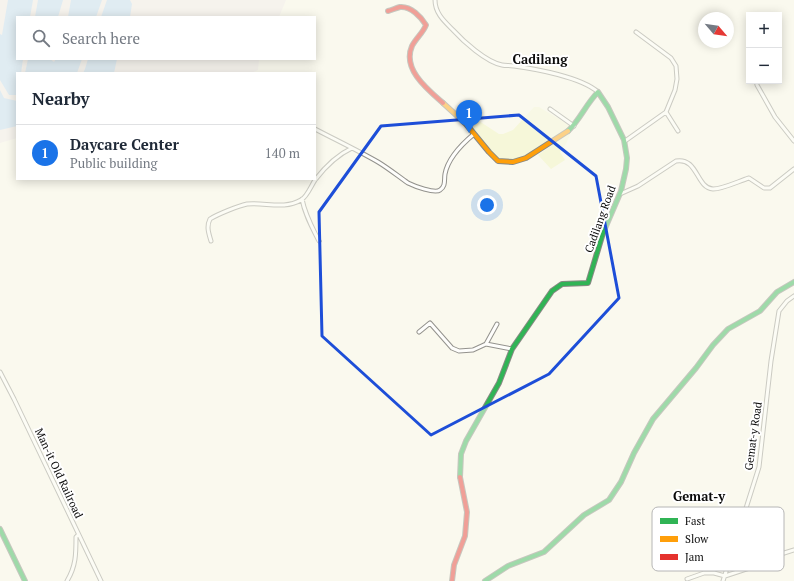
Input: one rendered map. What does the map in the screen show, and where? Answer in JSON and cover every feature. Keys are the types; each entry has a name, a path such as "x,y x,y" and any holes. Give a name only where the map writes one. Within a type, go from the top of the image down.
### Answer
{"main road":[{"path":"388,11 402,6 408,8 424,20 426,29 417,38 409,54 409,62 413,70 424,85 466,124 498,161 503,163 517,162 537,153 567,132 574,126 591,98 598,92"},
{"name":"Cadilang Road","path":"452,581 454,565 465,536 467,512 460,474 461,454 466,441 499,383 512,349 552,291 562,284 588,283 593,271 596,252 620,194 627,160 625,141 605,100 598,92"},
{"path":"485,581 508,566 544,552 584,515 609,500 621,482 634,453 653,419 696,368 713,345 728,329 760,311 777,292 794,282"},
{"path":"0,529 25,581"}],"street":[{"path":"434,0 435,7 440,17 470,47 494,62 502,65 513,65 565,77 586,84 598,92"},
{"path":"625,141 666,112 677,79 676,66 672,58 636,32"},
{"path":"757,84 775,117 794,142"},
{"path":"550,109 574,126"},
{"path":"666,112 678,131"},
{"path":"316,130 378,162 409,183 438,192 445,185 445,173 450,160 464,142 474,134"},
{"path":"211,241 208,223 210,219 216,215 246,204 277,206 302,199 329,166 342,153 352,148"},
{"path":"620,194 638,186 676,162 682,160 693,167 704,185 712,189 718,189 749,178 764,188 770,188 794,169"},
{"path":"302,199 307,219 319,241"},
{"name":"Gemat-y Road","path":"747,507 759,467 771,361 779,311 787,301 794,296"},
{"path":"419,332 430,322 452,348 459,351 473,350 486,344 512,349"},
{"path":"486,344 497,324"},
{"name":"Man-it Old Railroad","path":"0,372 101,581"},
{"path":"67,581 76,559 76,537 78,535"},
{"path":"784,553 794,550"},
{"name":"Gemat-y Road","path":"723,581 727,571"},
{"path":"687,579 714,573 725,576 741,571"}],"highlighted area":[{"path":"519,115 596,176 619,298 549,374 431,435 322,336 319,212 381,126"}],"shaded area":[{"path":"0,0 286,0 279,16 16,16 16,60 259,60 258,70 253,72 16,72 16,138 0,143"}],"green space":[{"path":"534,107 539,107 571,126 566,132 531,155 517,160 502,161 495,156 458,112 459,108 499,134 503,134 513,130"},
{"path":"571,132 566,144 560,152 565,160 551,169 538,155"}],"water":[{"path":"8,0 33,0 30,16 16,16 16,60 23,60 21,72 16,72 16,95 9,95 0,80 0,34 2,35"},
{"path":"38,0 63,0 58,16 35,16"},
{"path":"71,0 102,0 96,16 68,16"},
{"path":"107,0 130,0 132,4 130,16 101,16"},
{"path":"28,60 51,60 54,62 55,60 82,60 77,72 25,72"},
{"path":"88,60 117,60 114,72 84,72"},
{"path":"0,90 4,98 16,101 16,126 0,130"}],"traffic: fast":[{"path":"460,477 461,454 466,441 499,383 512,349 552,291 562,284 588,283 603,233 621,191 627,158 624,140 608,107 598,92 568,131"},
{"path":"485,581 508,566 544,552 584,515 609,500 621,482 634,453 653,419 696,368 713,345 728,329 760,311 777,292 794,282"},
{"path":"0,529 25,581"}],"traffic: slow":[{"path":"443,103 466,124 498,161 513,162 526,158 568,131"}],"traffic: jam":[{"path":"388,11 400,7 408,8 412,10 426,25 412,46 410,63 418,78 443,103"},
{"path":"452,581 454,565 465,536 467,512 460,477"}],"place":[{"name":"Daycare Center","path":"469,133"}],"district":[{"name":"Cadilang","path":"540,59"},
{"name":"Gemat-y","path":"699,496"}]}
